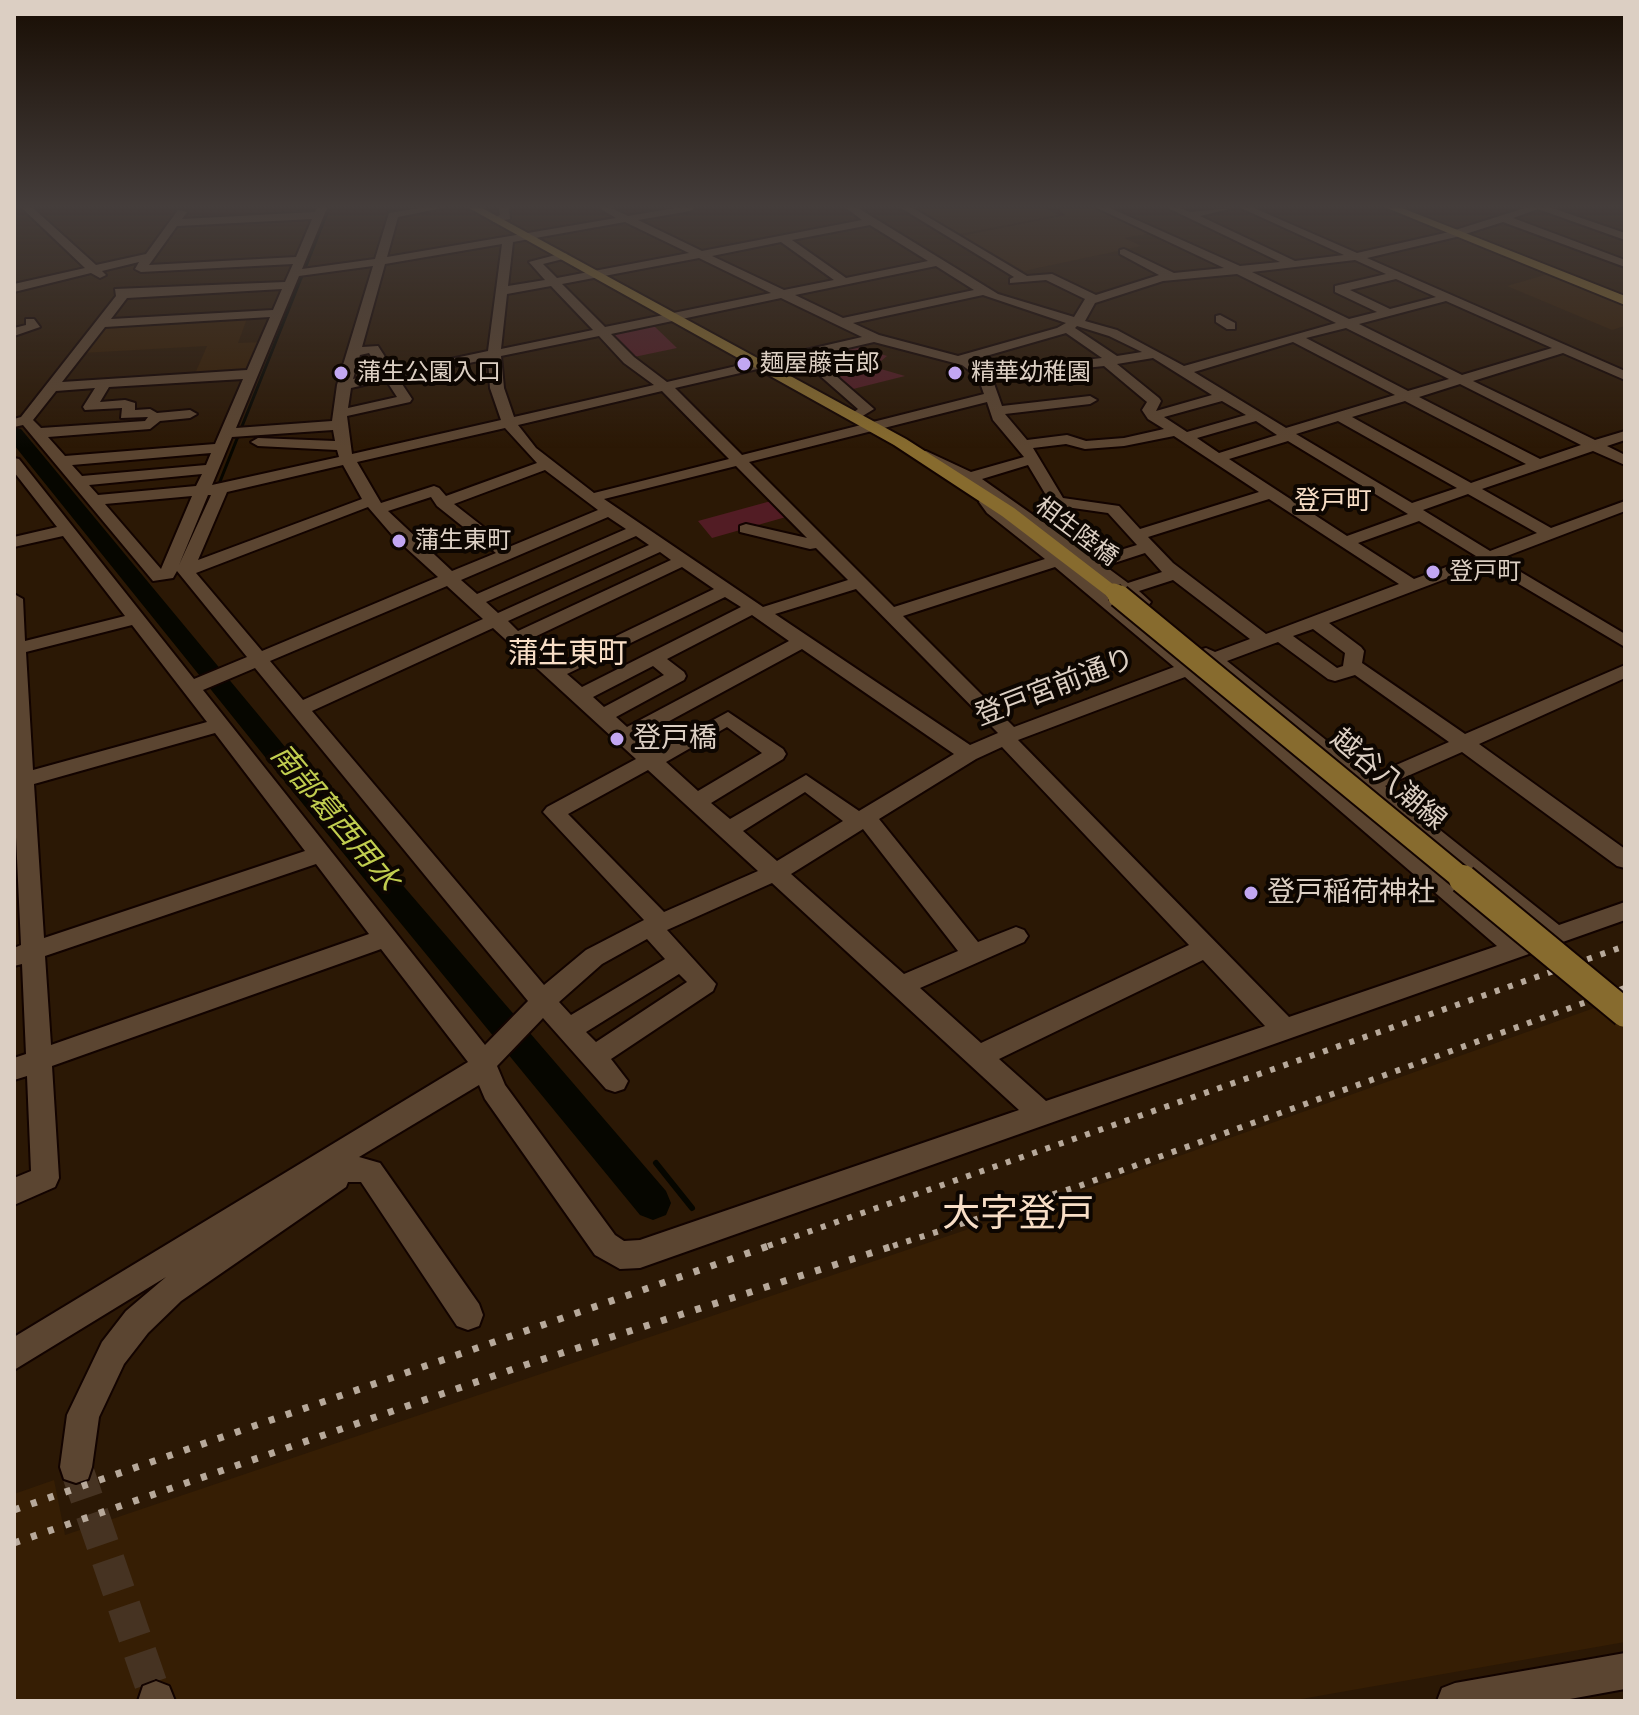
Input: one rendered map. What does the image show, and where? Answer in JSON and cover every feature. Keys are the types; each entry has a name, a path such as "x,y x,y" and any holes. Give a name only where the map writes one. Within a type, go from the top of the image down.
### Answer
{"main road":[{"path":"622,288 921,454"},
{"path":"1593,288 1625,301"},
{"path":"965,478 987,497"},
{"name":"相生陸橋","path":"987,497 1120,591"},
{"name":"越谷八潮線","path":"1120,591 1625,1013"}],"street":[{"path":"17,307 62,288"},
{"path":"115,288 121,293 164,288"},
{"path":"126,288 101,323 80,342 51,387 20,418 38,433 159,577 167,574 289,288"},
{"path":"371,288 344,385 339,416 345,453 374,505 475,601 1042,1114"},
{"path":"519,288 502,291 494,354 499,396 509,423 544,465 969,754"},
{"path":"560,288 629,360 665,386 860,582 1284,1029"},
{"path":"773,288 874,338 960,359 984,375 1155,354"},
{"path":"344,385 811,288"},
{"path":"842,322 981,288"},
{"path":"981,288 1072,325 1113,333 1155,354 1625,642"},
{"path":"1072,288 1094,299"},
{"path":"960,359 1022,344 1072,325 1094,299 1130,288"},
{"path":"1274,288 1625,461"},
{"path":"1343,288 1339,289 1389,313"},
{"path":"1427,288 1625,376"},
{"path":"1183,371 1448,297"},
{"path":"101,323 278,313"},
{"path":"14,332 34,327 30,322"},
{"path":"1072,325 1154,401 1149,410 1153,416 1413,586"},
{"path":"93,500 221,489 345,453 509,423 874,338"},
{"path":"1295,338 1539,465"},
{"path":"258,436 405,399 373,349 353,352"},
{"path":"1217,458 1340,416 1564,349"},
{"path":"804,355 867,409 856,416"},
{"path":"51,387 252,374"},
{"path":"984,375 995,411 1028,452 1058,502"},
{"path":"104,384 90,407 125,404 130,406 126,415 172,412 171,415 185,426 220,448"},
{"path":"1153,416 1223,396"},
{"path":"591,498 989,397"},
{"path":"995,411 1090,400"},
{"path":"38,433 150,425 155,417 171,415"},
{"path":"234,417 339,416"},
{"path":"1340,416 1550,534"},
{"path":"965,478 1067,439 1085,445 1124,442 1181,434 1256,417"},
{"path":"61,461 102,456 185,426"},
{"path":"102,456 118,427"},
{"path":"227,433 345,453"},
{"path":"1346,542 1470,489 1625,435"},
{"path":"258,436 259,464 264,479"},
{"path":"921,454 1040,523 1094,564 1120,591 1214,661 1556,935"},
{"path":"14,463 166,658 197,685 220,725 487,1058 494,1091 605,1245 620,1255 640,1254 1625,911"},
{"path":"443,503 544,465"},
{"path":"77,481 211,469"},
{"path":"185,571 221,489"},
{"path":"185,571 374,505 427,491 434,491 443,503 508,554"},
{"path":"1094,564 1142,541 1271,493"},
{"path":"987,497 993,510 1060,560 1516,949"},
{"path":"1040,523 1058,502"},
{"path":"1058,502 1108,507 1175,573 1272,638 1335,675 1356,668"},
{"name":"登戸宮前通り","path":"545,1001 594,957 655,925 776,872 969,754 1625,506"},
{"path":"197,685 609,511"},
{"path":"746,529 810,544 819,541"},
{"path":"14,542 67,530"},
{"path":"475,601 637,530"},
{"path":"299,709 660,546"},
{"path":"891,614 1060,560"},
{"path":"517,638 682,561"},
{"path":"185,571 519,974 615,1081"},
{"path":"1120,591 1175,573"},
{"path":"581,695 757,610 860,582"},
{"path":"556,672 726,590"},
{"path":"14,599 23,954 38,1061 45,1178 14,1192"},
{"path":"15,649 137,618"},
{"path":"1316,622 1355,651 1352,665 1625,860"},
{"path":"626,736 801,642"},
{"path":"603,716 677,676 654,658"},
{"path":"1339,798 1625,671"},
{"path":"593,1057 704,984 554,812 728,718 776,754 698,801"},
{"path":"18,782 220,725"},
{"path":"730,829 806,782 862,820 974,954"},
{"path":"23,954 268,874 322,853"},
{"path":"901,986 1016,936"},
{"path":"14,1069 387,937"},
{"path":"977,1057 1207,947"},
{"path":"570,1029 681,961"},
{"path":"15,1350 334,1167 464,1081 545,1001"},
{"path":"334,1167 370,1172 468,1315"},
{"path":"76,1467 83,1415 113,1353 137,1322 171,1291 308,1201 336,1178 334,1167"},
{"path":"1455,1701 1625,1671"}],"shaded area":[{"path":"1512,288 1582,288 1625,306 1625,326 1612,330"},
{"path":"248,316 238,343 261,342 248,372 194,376 207,346 82,353 104,325"},
{"path":"652,324 677,348 634,357 610,333"},
{"path":"856,346 887,356 874,367 905,376 849,390 812,356"},
{"path":"771,501 786,517 712,538 698,521"},
{"path":"1625,997 1625,1642 1290,1701 14,1701 14,1494 54,1480 65,1535 1081,1191"}],"waterway":[{"path":"219,484 297,288"},
{"name":"南部葛西用水","path":"14,433 316,802 653,1203"},
{"path":"656,1163 692,1208"}],"tunnel":[{"path":"76,1467 156,1699"}],"railway":[{"path":"768,1246 1625,946"},
{"path":"893,1246 1079,1186 1625,988"},
{"path":"14,1510 774,1244"},
{"path":"14,1543 525,1365 899,1244"}],"place":[{"name":"麺屋藤吉郎","path":"744,364"},
{"name":"蒲生公園入口","path":"341,373"},
{"name":"精華幼稚園","path":"955,373"},
{"name":"蒲生東町","path":"399,541"},
{"name":"登戸町","path":"1433,572"},
{"name":"登戸橋","path":"617,739"},
{"name":"登戸稲荷神社","path":"1251,893"}],"district":[{"name":"登戸町","path":"1333,502"},
{"name":"蒲生東町","path":"568,655"},
{"name":"大字登戸","path":"1018,1215"}]}
